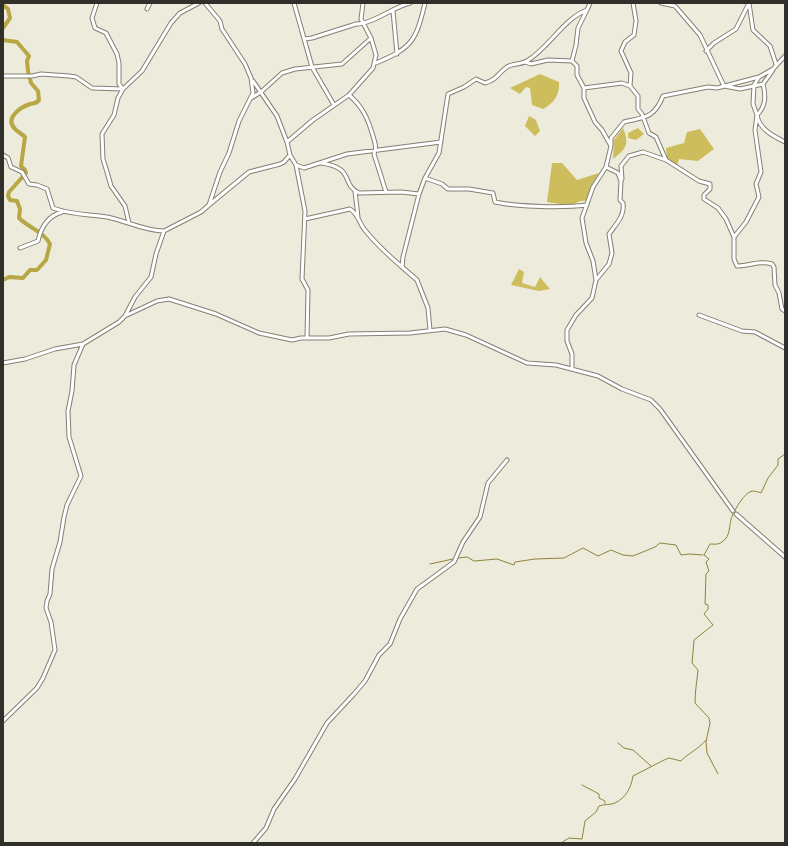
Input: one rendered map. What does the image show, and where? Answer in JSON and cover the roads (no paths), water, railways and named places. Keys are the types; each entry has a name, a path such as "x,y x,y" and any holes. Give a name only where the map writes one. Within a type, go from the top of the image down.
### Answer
{"street":[{"path":"97,3 92,18 95,28 106,32 117,54 119,63 119,84 123,89"},
{"path":"147,9 150,3"},
{"path":"129,222 125,206 111,186 103,159 102,134 114,115 118,98 123,89 142,71 171,23 180,13 199,3"},
{"path":"205,3 220,21 222,29 246,64 252,80 253,93 239,121 229,153 220,172 209,205"},
{"path":"294,3 312,67 334,105"},
{"path":"287,142 313,120 349,95 376,63 376,55 371,38 362,24 361,19 363,3"},
{"path":"304,39 312,38 356,24 362,24 379,15 393,11 400,6 410,3"},
{"path":"376,63 404,50 417,34 425,3"},
{"path":"572,61 578,28 590,3"},
{"path":"630,86 631,73 621,51 625,42 634,35 636,21 634,3"},
{"path":"661,3 675,6 700,35 724,86"},
{"path":"706,50 736,29 749,3 753,30 770,46 776,64"},
{"path":"525,62 560,32 574,17 587,10"},
{"path":"393,11 397,54"},
{"path":"251,98 261,92 282,73 295,69 342,64 371,38"},
{"path":"734,237 746,222 759,197 756,184 761,172 755,130 757,115 763,109 764,104 765,95 763,84 776,64 785,56"},
{"path":"402,267 403,257 419,194 425,178 431,170 439,153 448,94 464,87 476,79 485,83 490,81 498,77 505,68 513,63 525,62 532,64 548,60 572,61 577,66 577,75 584,88 584,98 591,115 610,146"},
{"path":"572,368 572,354 567,341 567,330 576,315 592,298 596,280 586,243 582,218 588,205 593,187 606,167 611,138 624,122 644,118 653,114 660,105 663,96 708,87 717,88 758,77 773,69"},
{"path":"3,76 32,76 42,74 69,76 76,77 92,88 123,89"},
{"path":"758,77 754,85 753,104 759,123 762,127 785,142"},
{"path":"252,80 277,116 287,142 290,155 296,165 305,211 302,279 308,290 307,338"},
{"path":"584,88 622,83 630,86 638,96 638,108 644,118 649,133 656,138 666,160"},
{"path":"724,86 740,89 763,84"},
{"path":"349,95 366,113 377,149 374,154 386,192"},
{"path":"296,165 304,168 347,154 441,142"},
{"path":"596,280 609,264 612,254 609,234 618,223 623,211 623,203 620,200 622,180 621,166 629,156 643,152 666,160 683,169 699,181 710,184 710,189 704,195 704,199 718,208 726,218 734,237 734,258 737,266 746,266 753,262 762,261 772,264 774,267 775,285 779,293 782,309 785,311"},
{"path":"3,155 8,158 11,167 22,172 29,184 47,189 53,208 62,212 106,217 129,222 140,228 164,231 201,212 249,172 280,164 290,155"},
{"path":"320,163 341,168 346,175 354,191 358,217"},
{"path":"606,167 618,173 622,180"},
{"path":"425,178 442,184 448,189 469,189 493,193 495,202 516,205 588,205"},
{"path":"354,191 359,193 386,192 419,194"},
{"path":"305,219 350,209 355,212 363,228 384,251 417,280 428,308 430,330"},
{"path":"20,248 38,241 42,227 50,218 62,212"},
{"path":"126,316 135,297 146,285 153,273 156,254 164,231"},
{"path":"3,363 25,359 55,349 83,344 100,336 126,316 157,301 169,299 216,314 259,334 292,340 300,338 329,338 350,334 410,333 445,329 466,335 526,363 572,368 598,376 622,389 651,400 660,408 735,513 785,557"},
{"path":"699,315 742,332 755,332 785,348"},
{"path":"3,721 37,688 55,650 51,622 46,608 50,594 52,569 61,536 64,516 81,476 69,437 68,411 72,391 74,365 83,344"},
{"path":"253,843 266,828 274,809 295,779 327,723 365,681 379,655 390,644 400,619 417,589 454,562 463,542 480,517 488,483 507,460"}],"waterway":[{"path":"3,5 8,9 10,18 3,28"},
{"path":"3,40 17,42 29,56 27,61 28,71 31,83 38,91 39,100 36,103 30,104 18,110 11,121 15,129 25,137 21,166 26,173 9,192 8,196 10,200 17,201 20,209 19,218 44,236 50,244 46,260 37,270 30,270 23,278 9,277 3,280"},
{"path":"718,774 707,753 706,742 710,723 709,718 695,703 698,670 692,663 694,640 713,625 704,614 708,609 708,605 705,604 706,574 709,571 706,562 709,559 704,555 710,544 719,544 725,539 729,533 736,508 749,492 752,491 761,493 768,478 778,465 778,459 785,454"},
{"path":"458,558 467,557 474,561 497,559 514,565 515,562 535,559 564,558 583,548 598,556 611,550 623,555 633,556 655,547 660,543 676,545 681,555 703,555"},
{"path":"430,564 453,559"},
{"path":"561,843 569,838 582,839 585,821 596,812 599,806 613,804 623,798 630,788 633,776 669,758 681,761 706,740"},
{"path":"618,743 624,748 633,750 651,766"},
{"path":"582,785 599,794 599,798 605,801 605,803"}]}
